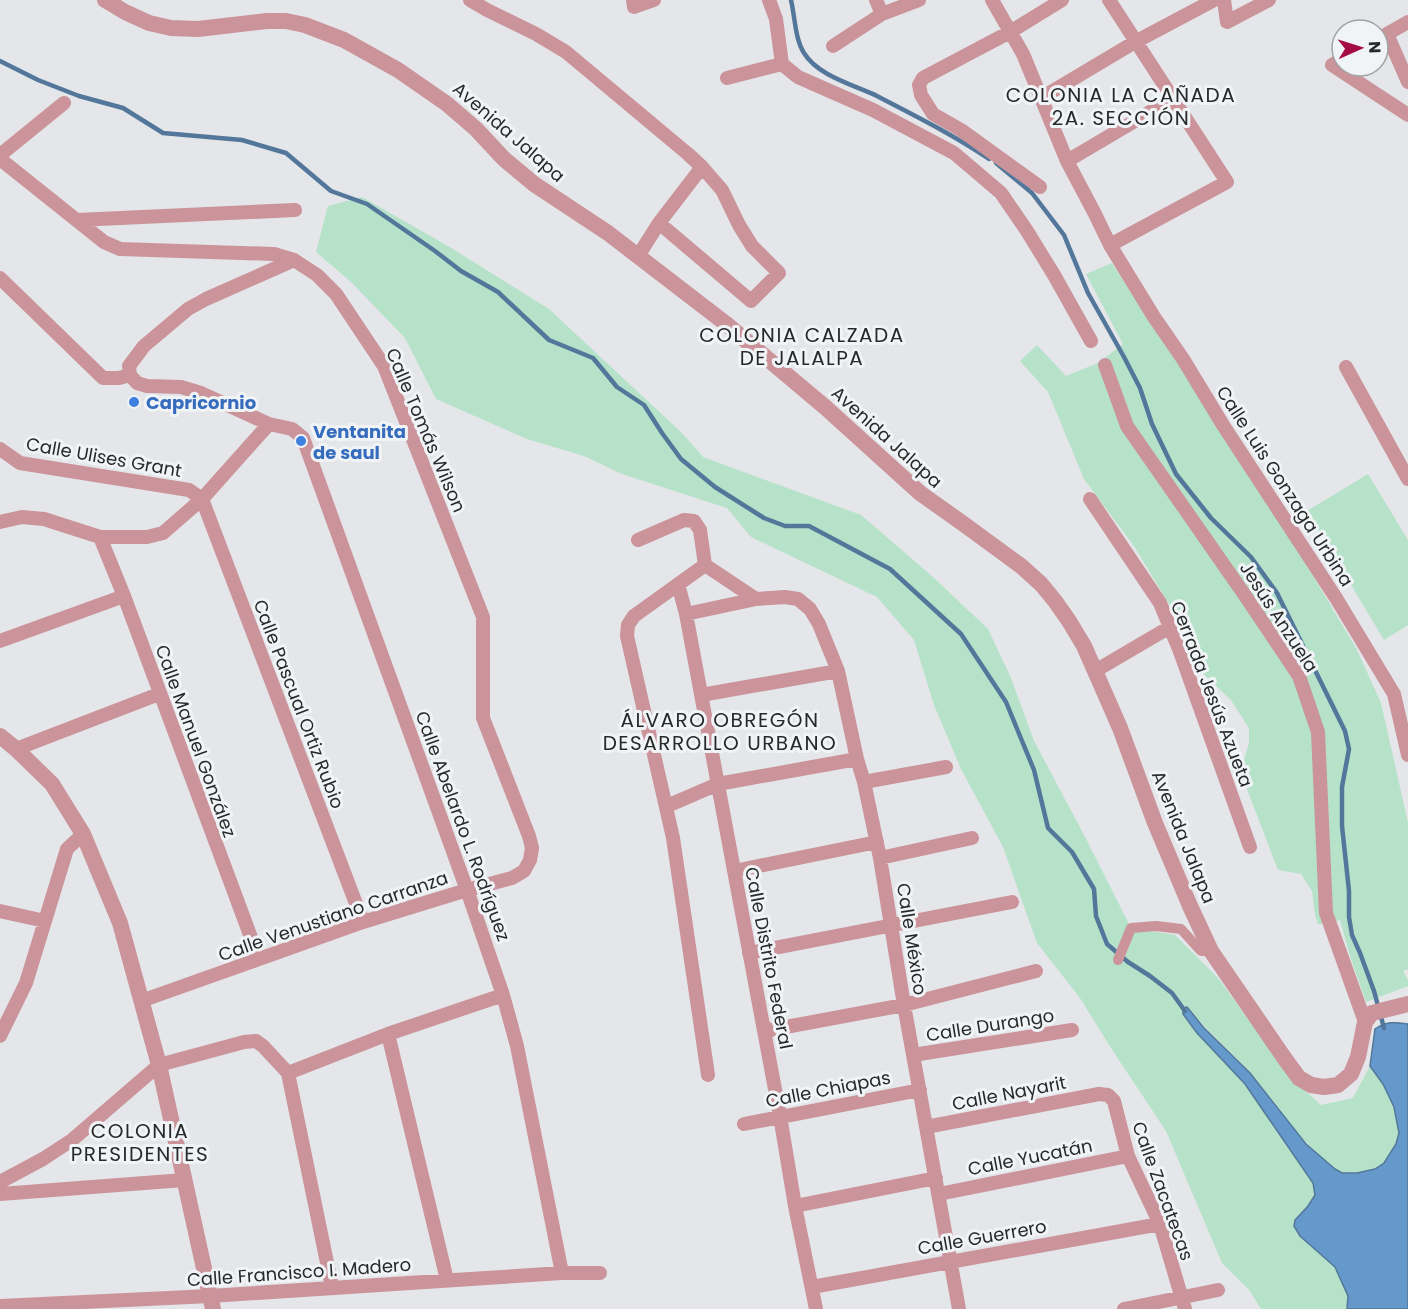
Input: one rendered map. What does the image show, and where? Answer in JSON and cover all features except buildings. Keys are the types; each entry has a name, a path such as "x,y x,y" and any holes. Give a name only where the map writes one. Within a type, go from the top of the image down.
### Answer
{"street":[{"name":"Avenida Jalapa","path":"105,0 149,23 171,28 198,29 286,21 305,25 344,40 398,70 447,104 476,129 504,159 534,184 598,226 768,358 920,494 1021,566 1041,584 1055,601 1084,646 1120,728 1155,824 1211,951 1299,1078 1311,1085 1324,1087 1338,1085 1351,1074 1369,1018"},
{"path":"470,0 566,52 702,167 722,190 752,246 779,273 751,301 659,223"},
{"path":"633,0 634,7 654,0"},
{"path":"769,0 776,19 782,64 798,77 873,110 954,153 1001,193 1054,275 1091,341"},
{"path":"876,0 882,14"},
{"path":"832,46 882,14 919,0"},
{"name":"Calle Luis Gonzaga Urbina","path":"992,0 1023,54 1067,160 1110,246 1154,317 1183,358 1222,425 1336,598 1394,694 1408,755"},
{"path":"1040,187 961,130 933,114 921,95 919,85 924,78 1010,32 1062,0"},
{"path":"1109,0 1227,183 1110,246"},
{"path":"1041,98 1135,42 1214,0"},
{"path":"1224,0 1227,22 1269,0"},
{"path":"1390,32 1408,22"},
{"path":"1390,49 1408,82"},
{"path":"727,78 782,64"},
{"path":"1358,78 1408,116"},
{"path":"1067,160 1172,99"},
{"path":"0,155 64,103"},
{"name":"Calle Tomás Wilson","path":"0,159 104,242 120,249 273,254 294,260 316,275 336,294 384,366 483,617 483,718 529,836 532,848 531,860"},
{"path":"638,256 659,223 702,167"},
{"path":"77,220 295,210"},
{"path":"0,278 103,378 119,378 130,375 129,366 144,346 188,309 294,260"},
{"name":"Jesús Anzuela","path":"1106,365 1127,426 1299,676 1318,732 1326,913 1369,1018"},
{"path":"1347,367 1408,478"},
{"name":"Calle Abelardo L. Rodríguez","path":"130,375 136,384 182,387 201,393 269,424 292,429 303,438 503,994 517,1046 562,1273"},
{"path":"0,522 22,517 44,519 100,537 147,537 163,533 202,499 269,424"},
{"name":"Calle Ulises Grant","path":"0,449 20,463 189,490 202,499"},
{"name":"Calle Pascual Ortiz Rubio","path":"202,499 363,922"},
{"name":"Cerrada Jesús Azueta","path":"1090,499 1160,603 1250,847"},
{"path":"638,540 684,520 694,522 700,530 705,565 756,599"},
{"name":"Calle Manuel González","path":"100,537 259,958"},
{"path":"705,565 634,616 628,625 627,636 673,838 708,1075"},
{"name":"Calle Distrito Federal","path":"678,584 686,614 816,1309"},
{"path":"0,641 123,596"},
{"name":"Calle México","path":"756,599 785,597 798,599 810,609 819,624 838,671 877,842 959,1309"},
{"path":"686,614 756,599"},
{"path":"1095,671 1170,627"},
{"path":"701,695 838,671"},
{"path":"16,749 159,694"},
{"path":"0,736 52,784 83,834 120,923 159,1065 211,1302"},
{"path":"666,806 718,784 857,759"},
{"path":"864,782 946,767"},
{"path":"0,1036 26,983 67,849 83,834"},
{"path":"880,858 972,838"},
{"path":"734,871 877,842"},
{"name":"Calle Venustiano Carranza","path":"141,1001 363,922 512,878 524,871 531,860"},
{"path":"750,953 1012,902"},
{"path":"0,911 45,921"},
{"path":"1118,960 1131,928 1156,926 1181,929 1201,951 1211,951"},
{"path":"764,1031 904,1005 1036,971"},
{"path":"288,1073 388,1034 503,994"},
{"path":"1369,1018 1408,1004"},
{"name":"Calle Durango","path":"913,1055 1072,1030"},
{"path":"388,1034 447,1280"},
{"path":"0,1182 72,1140 159,1065 244,1042 256,1041 288,1073 332,1287"},
{"name":"Calle Chiapas","path":"744,1124 920,1090"},
{"name":"Calle Nayarit","path":"926,1127 1099,1094"},
{"name":"Calle Zacatecas","path":"1099,1094 1108,1095 1114,1101 1128,1156 1160,1224 1183,1303"},
{"name":"Calle Yucatán","path":"939,1194 1128,1156"},
{"path":"795,1206 936,1178"},
{"path":"0,1194 184,1180"},
{"name":"Calle Guerrero","path":"812,1287 1160,1224"},
{"name":"Calle Francisco I. Madero","path":"0,1306 211,1302 332,1287 562,1273 600,1273"},
{"path":"1124,1309 1183,1303 1218,1290"}],"green space":[{"path":"362,197 448,246 549,309 682,433 703,457 861,515 933,577 988,629 1011,678 1034,741 1131,928 1175,935 1218,978 1291,1078 1321,1105 1353,1098 1370,1066 1386,1088 1398,1123 1399,1135 1394,1148 1383,1163 1376,1168 1352,1174 1339,1172 1311,1148 1251,1074 1187,1007 1197,1033 1245,1084 1313,1183 1315,1195 1295,1220 1300,1236 1335,1267 1348,1296 1347,1309 1261,1309 1250,1291 1222,1263 1166,1131 1080,998 1037,943 1003,847 961,769 934,705 914,640 877,597 751,537 727,508 622,474 584,456 527,439 436,399 405,338 351,282 316,252 328,206"},
{"path":"1112,263 1263,492 1356,648 1381,703 1408,823 1408,969 1403,971 1408,980 1408,986 1366,1002 1340,920 1318,924 1312,891 1301,874 1278,870 1245,784 1242,767 1249,743 1249,728 1231,700 1197,668 1178,619 1134,546 1084,479 1048,392 1020,361 1037,345 1066,376 1098,363 1123,344 1086,274"},
{"path":"1368,474 1408,540 1408,625 1384,640 1307,511"}],"water":[{"path":"1187,1007 1204,1028 1250,1073 1306,1144 1342,1173 1357,1173 1375,1169 1384,1163 1396,1144 1399,1133 1394,1107 1383,1084 1370,1066 1375,1029 1391,1023 1408,1024 1408,1309 1347,1309 1348,1296 1335,1267 1300,1236 1294,1226 1295,1220 1315,1195 1313,1183 1245,1084 1197,1033 1183,1014 1183,1008"}],"waterway":[{"path":"791,0 801,47 810,61 818,68 920,118 989,159"},
{"path":"0,61 38,80 79,96 123,108 163,133 242,140 286,153 331,191 367,204 461,271 498,292 549,340 593,358 617,387 644,405 681,459 715,487 764,518 785,526 809,526 890,569 961,634 1006,702 1034,770 1048,828 1072,852 1094,889 1096,916 1107,944 1172,993 1185,1011"},
{"path":"996,163 1032,193 1064,235 1088,293 1140,388 1152,424 1176,474 1211,518 1251,557 1277,593 1345,731 1349,749 1342,787 1342,826 1349,891 1349,917 1352,935 1374,991 1384,1028"}],"place":[{"name":"Capricornio","path":"134,402"},
{"name":"Ventanita de saul","path":"301,441"}],"district":[{"name":"COLONIA LA CAÑADA 2A. SECCIÓN","path":"1121,106"},
{"name":"COLONIA CALZADA DE JALALPA","path":"802,346"},
{"name":"ÁLVARO OBREGÓN DESARROLLO URBANO","path":"720,732"},
{"name":"COLONIA PRESIDENTES","path":"140,1142"}]}
